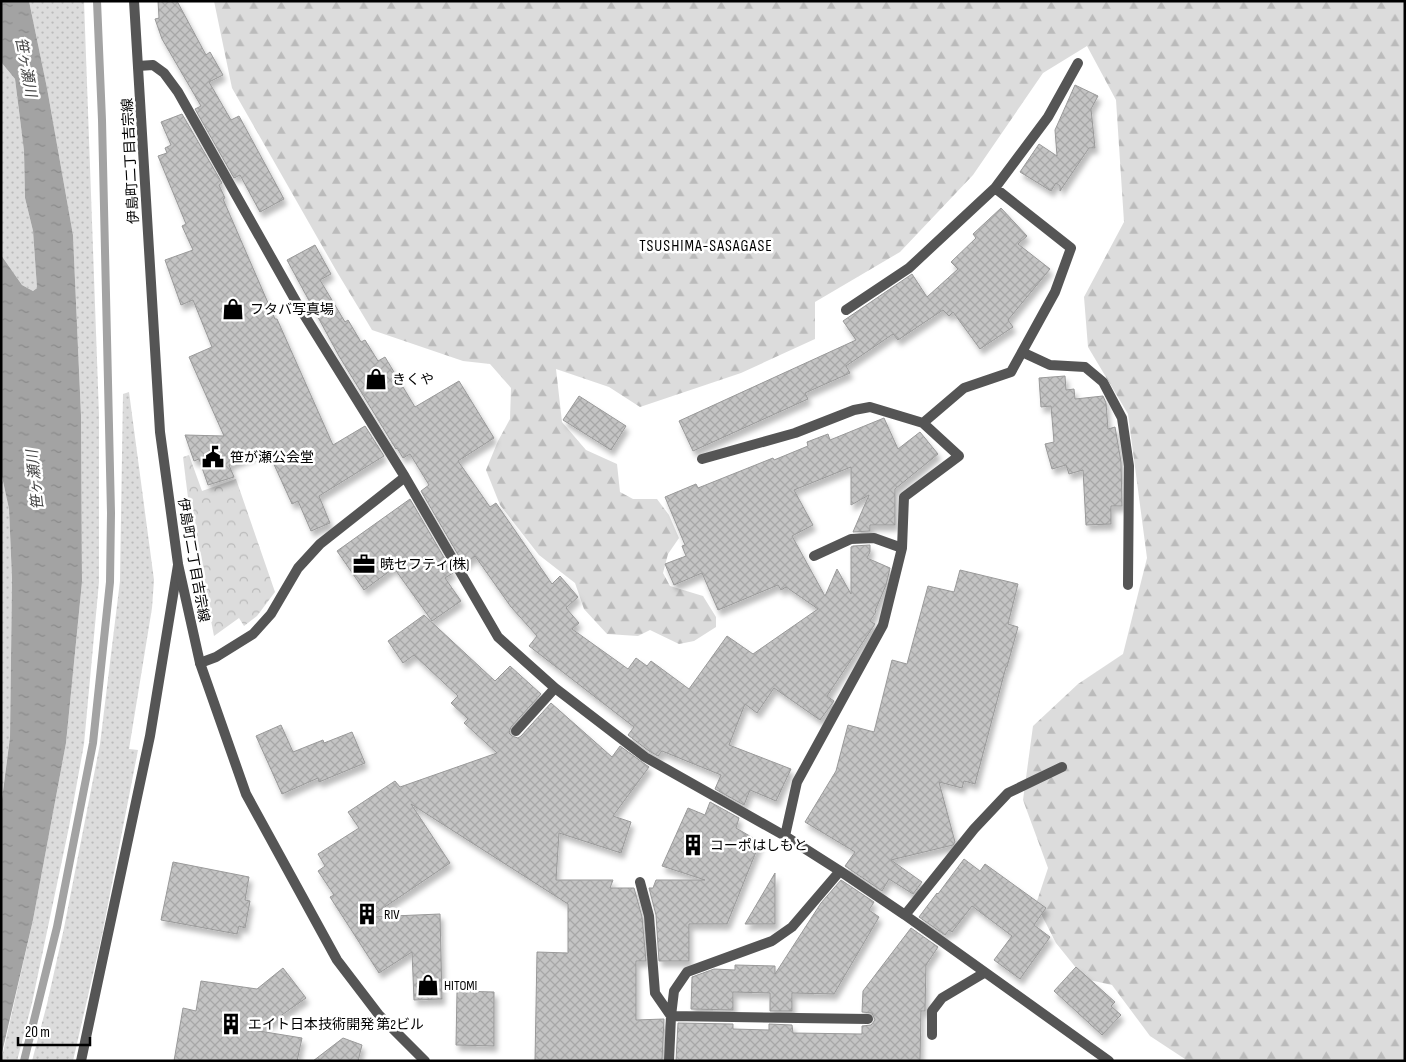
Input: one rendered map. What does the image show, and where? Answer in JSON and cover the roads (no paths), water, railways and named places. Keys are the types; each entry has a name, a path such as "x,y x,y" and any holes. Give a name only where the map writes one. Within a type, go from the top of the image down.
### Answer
{"street":[{"name":"伊島町二丁目吉宗線","path":"134,1 160,432 178,564 200,663 246,794 337,960 379,1015 425,1061"},
{"path":"846,310 909,268 995,188 1048,117 1078,63"},
{"path":"138,66 153,65 164,73 178,92 298,305 405,477 498,637 555,688 645,757 785,836 840,872 905,915 1109,1061"},
{"path":"923,423 964,388 1011,372 1055,292 1071,248 995,188"},
{"path":"1022,352 1050,365 1085,368 1103,382 1122,418 1130,466 1128,585"},
{"path":"702,458 795,433 854,410 870,407 923,423 959,456 904,497 902,548 883,625 797,782 785,836"},
{"path":"200,663 216,657 253,634 271,614 298,568 320,544 405,477"},
{"path":"814,556 851,539 874,538 902,548"},
{"path":"82,1061 150,736 178,564"},
{"path":"516,731 555,688"},
{"path":"905,915 974,829 1008,792 1062,767"},
{"path":"669,1061 674,991 687,972 772,941 792,927 840,872"},
{"path":"640,882 649,916 654,993 671,1016"},
{"path":"932,1035 932,1011 942,998 984,973"},
{"path":"671,1016 868,1020"}],"water":[{"name":"笹ヶ瀬川","path":"1,1 29,1 47,88 73,235 81,415 82,582 66,743 33,920 1,1057 1,807 10,737 12,579 9,509 1,472 1,255 22,285 33,291 37,288 33,231 25,198 24,151 15,79 1,62"}],"waterway":[{"path":"24,1061 57,927 93,743 110,582 111,513 102,120 97,1"}],"place":[{"name":"フタバ写真場","path":"233,309"},
{"name":"きくや","path":"376,379"},
{"name":"笹が瀬公会堂","path":"213,457"},
{"name":"暁セフティ(株)","path":"364,564"},
{"name":"コーポはしもと","path":"693,845"},
{"name":"RIV","path":"367,914"},
{"name":"HITOMI","path":"428,985"},
{"name":"エイト日本技術開発 第2ビル","path":"231,1024"}],"district":[{"name":"TSUSHIMA-SASAGASE","path":"706,245"}]}
